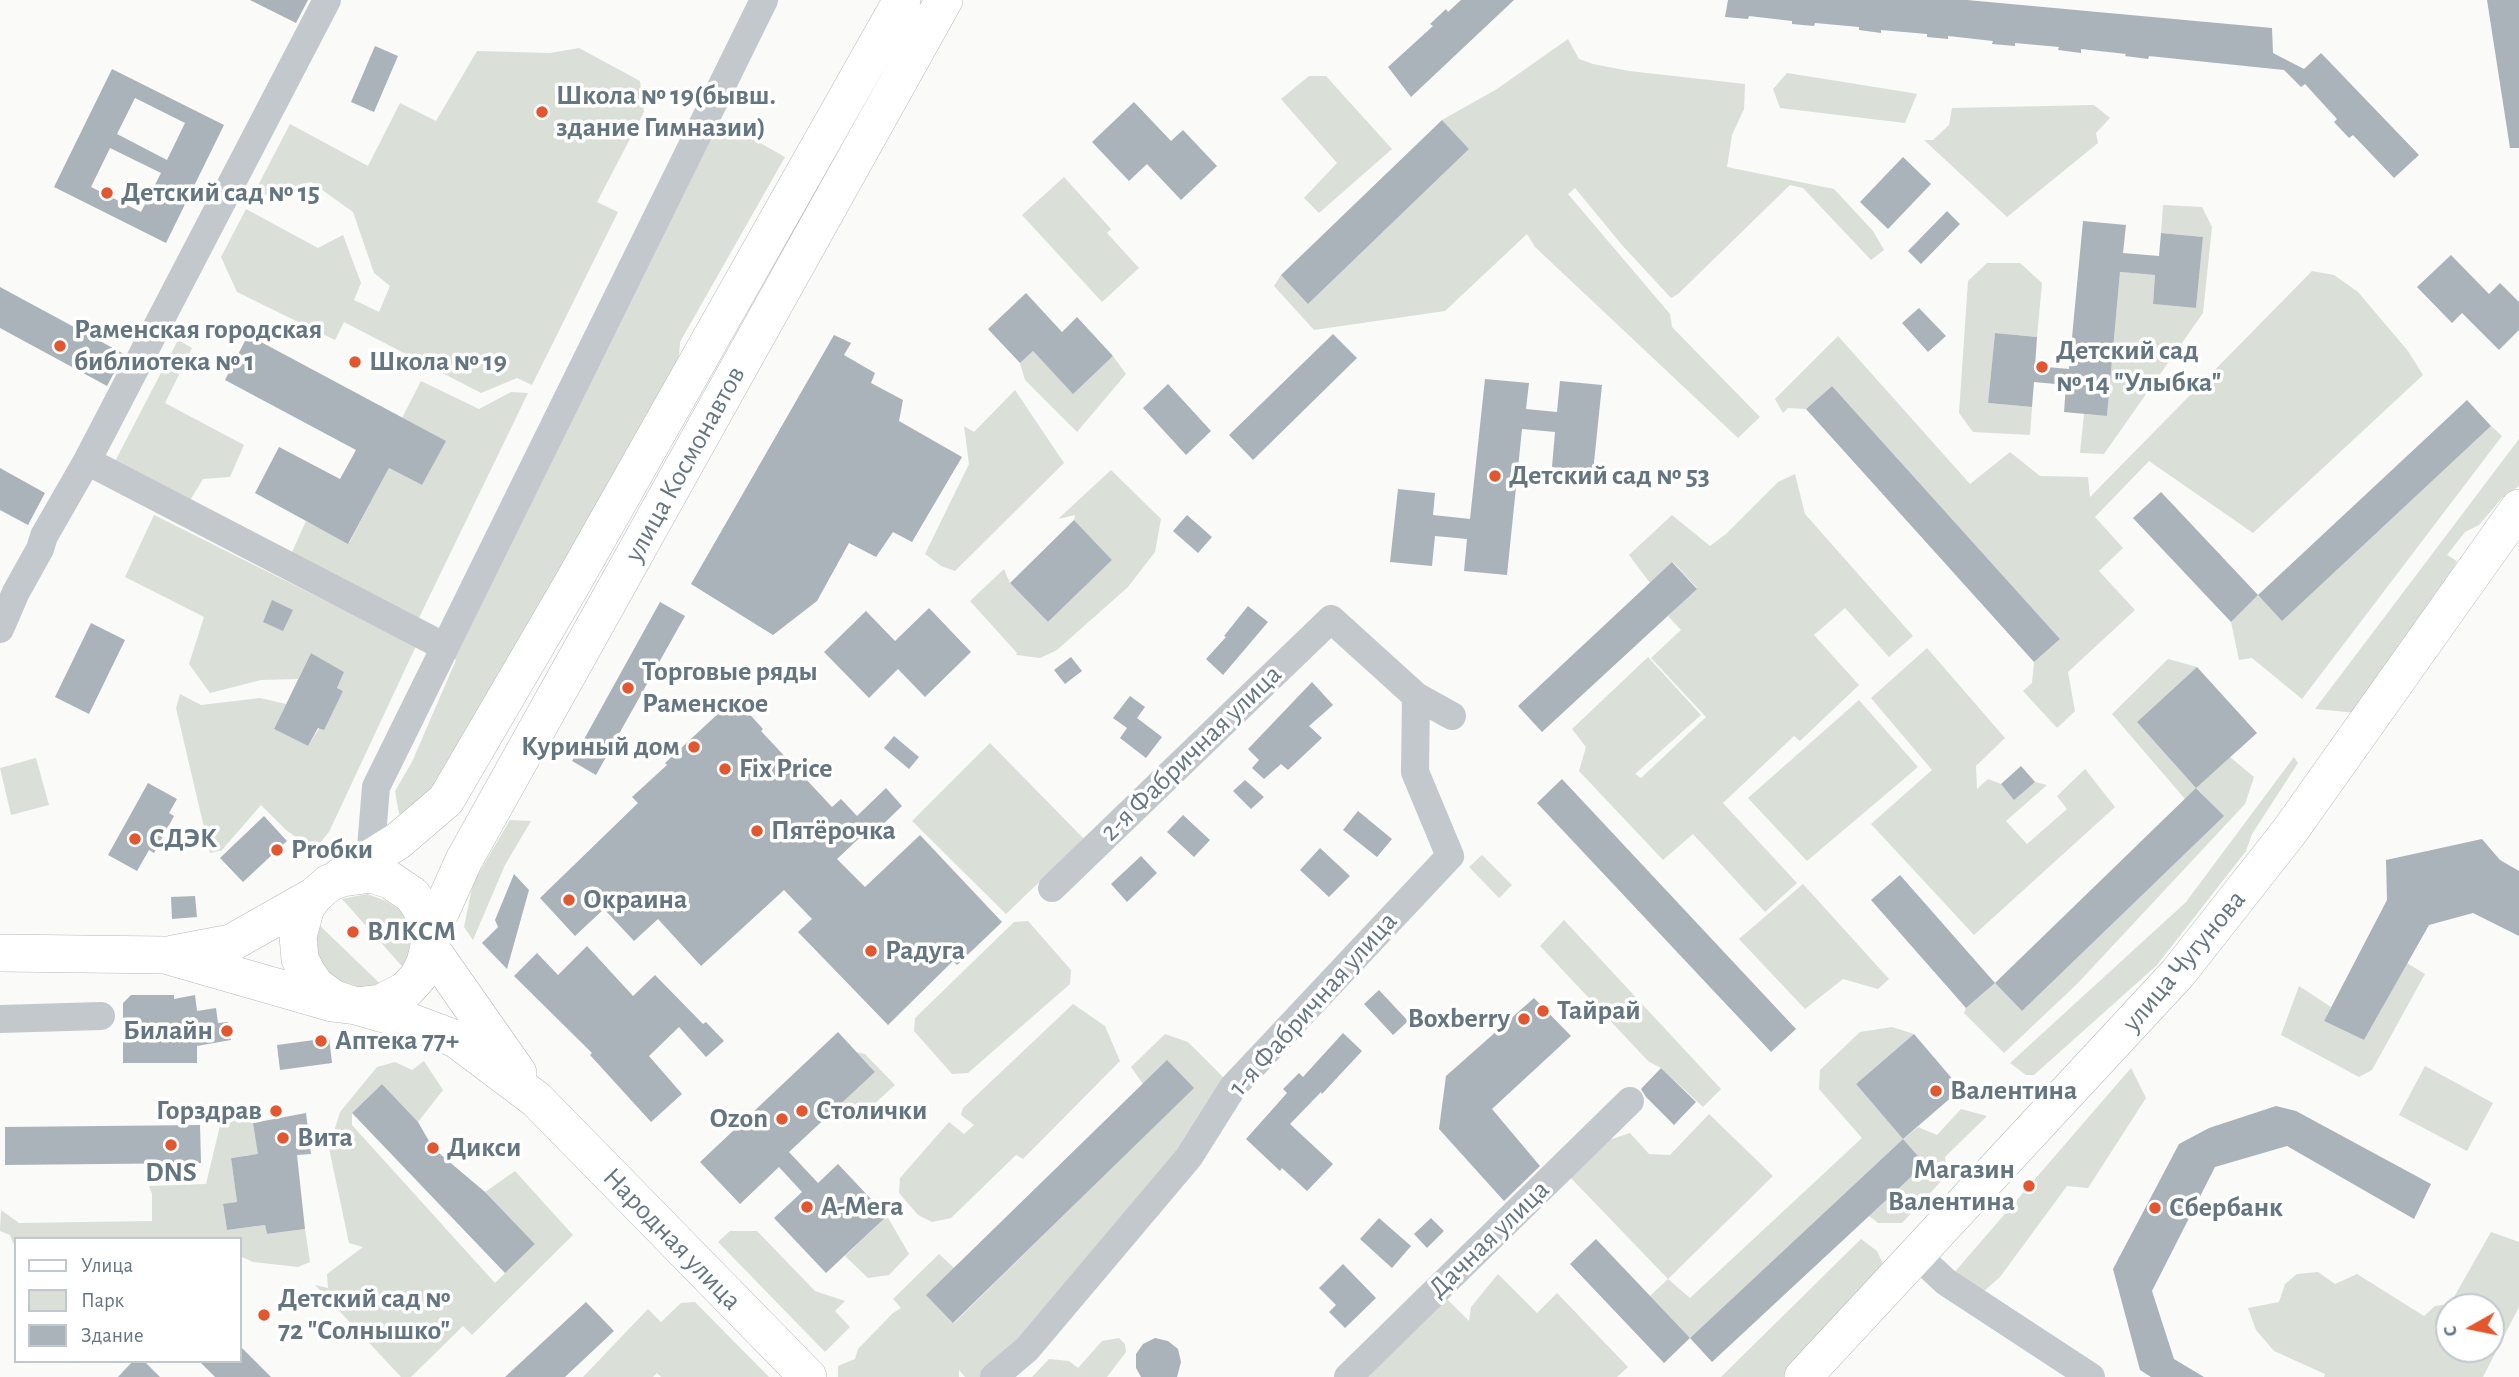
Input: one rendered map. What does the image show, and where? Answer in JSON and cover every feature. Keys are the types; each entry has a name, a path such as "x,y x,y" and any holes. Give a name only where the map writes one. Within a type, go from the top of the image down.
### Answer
{"main road":[{"name":"улица Космонавтов","path":"0,953 165,955 231,943 370,860 423,822 446,800 572,584 902,0"},
{"name":"улица Космонавтов","path":"429,938 477,836 944,0"},
{"name":"улица Чугунова","path":"1803,1377 2178,973 2289,832 2519,508"},
{"path":"371,874 390,880 412,895 420,906 429,938 425,963 418,977 406,990 381,1003 356,1006 334,999 316,986 300,959 298,936 302,917 322,890 354,875 371,874"},
{"name":"Народная улица","path":"429,938 537,1100"},
{"name":"улица Космонавтов","path":"165,955 331,1003 356,1006"},
{"name":"Народная улица","path":"356,1006 408,1021 456,1040 537,1100 808,1377"}],"street":[{"path":"0,629 44,536 87,461 327,0"},
{"path":"370,860 376,787 764,0"},
{"path":"87,461 445,647"},
{"name":"2-я Фабричная улица","path":"1052,888 1331,619 1416,696"},
{"path":"1416,696 1451,716"},
{"name":"1-я Фабричная улица","path":"994,1377 1027,1349 1189,1157 1233,1087 1450,856 1415,772 1416,696"},
{"path":"0,1019 102,1016"},
{"name":"Дачная улица","path":"1348,1377 1630,1101"},
{"path":"1917,1255 1946,1282 2091,1377"}],"green space":[{"path":"1568,39 1579,59 1593,64 1629,71 1745,84 1744,109 1732,135 1727,167 1834,189 1873,231 1884,250 1871,260 1803,188 1790,185 1671,298 1575,188 1568,194 1670,314 1672,327 1760,417 1738,438 1535,247 1527,234 1445,311 1314,330 1274,286 1281,275 1309,303 1469,149 1442,120 1497,89"},
{"path":"579,48 640,81 644,112 597,202 618,212 532,385 517,378 481,393 344,322 335,340 237,292 221,257 246,209 318,248 343,235 361,283 354,300 379,312 390,286 374,273 353,212 311,182 251,199 290,124 368,166 400,103 436,121 477,51 550,53"},
{"path":"1787,73 1917,94 1905,123 1780,108 1773,89"},
{"path":"1309,76 1326,76 1392,149 1319,213 1304,198 1337,163 1281,99"},
{"path":"2094,105 2110,118 2096,133 2098,143 2007,217 1924,140 1933,140 1949,125 1952,108"},
{"path":"709,114 785,157 680,342 679,357 424,810 399,814 395,791 412,762 456,660 445,647"},
{"path":"1064,177 1111,229 1107,233 1139,268 1102,302 1022,215"},
{"path":"2163,205 2202,207 2212,227 2203,313 2104,454 2080,453 2084,414 2107,416 2120,272 2155,275 2153,304 2196,308 2203,237 2161,233"},
{"path":"1987,263 2020,263 2042,283 2037,337 1995,333 1988,403 2032,407 2030,435 1973,432 1959,413 1968,281"},
{"path":"2312,271 2334,275 2358,292 2408,351 2423,375 2253,533 2149,461 2095,517 2123,548 2099,571 2135,610 2068,672 2075,711 2057,728 2023,691 2032,683 2034,662 2060,639 1832,386 1806,409 1788,408 1783,413 1775,399 1838,336 1970,484 2010,452 2040,476 2088,477 2090,497"},
{"path":"178,340 192,348 165,403 244,445 230,477 203,479 183,512 110,471"},
{"path":"1033,351 1073,393 1113,356 1126,374 1077,432 1025,380 1020,363"},
{"path":"421,381 479,409 511,392 528,393 417,622 288,561 306,521 349,543 389,468 422,485 445,441 402,418"},
{"path":"1015,390 1064,463 955,571 941,566 925,554 969,464 964,426 974,432"},
{"path":"2491,426 2502,436 2302,699 2252,658 2239,660 2231,622 2258,595 2282,620"},
{"path":"2519,439 2519,486 2502,498 2479,525 2465,532 2447,555 2457,561 2432,610 2357,713 2315,709"},
{"path":"1111,470 1161,519 1155,552 1128,587 1057,650 1040,658 1016,655 970,601 1004,569 1010,583 1048,622 1112,560 1074,520 1075,515 1058,519"},
{"path":"1795,474 1805,514 1913,636 1889,657 1845,608 1814,635 1859,685 1800,741 1794,736 1723,803 1797,883 1765,912 1693,834 1663,860 1579,771 1586,747 1572,729 1648,657 1701,715 1635,774 1641,778 1706,717 1651,658 1681,630 1668,616 1697,588 1673,562 1650,583 1629,555 1672,515 1710,546 1726,534 1778,482"},
{"path":"154,515 416,646 329,832 314,850 286,830 261,805 222,850 210,853 176,708 180,694 201,705 260,698 286,704 274,729 308,746 343,691 337,688 344,672 311,653 298,679 261,680 210,693 189,664 204,617 125,577"},
{"path":"1927,648 2005,738 1976,766 1977,789 1988,779 2001,784 2014,799 2035,782 2047,785 2006,821 2027,844 2067,809 2057,796 2085,769 2115,807 1974,935 1871,824 1932,770 1871,698"},
{"path":"2168,659 2197,667 2137,722 2196,787 2230,757 2254,777 2245,804 2077,984 2004,1053 1964,1013 1966,1008 1995,983 2022,1011 2223,816 2197,788 2185,799 2112,714"},
{"path":"1859,700 1918,767 1807,861 1748,798"},
{"path":"990,743 1084,839 1006,914 912,821"},
{"path":"2294,757 2298,763 2252,834 2246,851 2157,965 2034,1075 2026,1075 2010,1063 2186,902"},
{"path":"36,758 49,805 11,815 0,768"},
{"path":"510,820 531,821 505,865 473,940 464,927 473,883"},
{"path":"1482,855 1512,885 1499,898 1469,867"},
{"path":"1803,884 1889,979 1878,989 1843,979 1805,1009 1739,939"},
{"path":"367,894 386,901 403,912 413,930 408,973 342,899"},
{"path":"314,920 395,998 318,976"},
{"path":"1564,920 1721,1089 1703,1107 1661,1068 1648,1061 1540,946"},
{"path":"1028,921 1071,970 1070,984 968,1073 952,1074 914,1031 915,1018 1014,922"},
{"path":"2407,963 2425,974 2372,1070 2359,1077 2281,1035 2299,986 2331,1007 2324,1021 2364,1040"},
{"path":"1073,1004 1105,1026 1120,1061 1023,1159 1016,1155 951,1218 932,1222 918,1215 899,1193 900,1178 949,1122 964,1134 974,1125 961,1115 963,1108"},
{"path":"1892,1027 1914,1034 1856,1084 1903,1139 1690,1338 1650,1296 1668,1279 1690,1298 1862,1138 1819,1089 1820,1070 1860,1032"},
{"path":"1165,1034 1188,1042 1233,1087 994,1377 965,1377 959,1370 959,1377 838,1377 838,1366 855,1359 858,1349 901,1308 893,1299 939,1254 954,1268 954,1323 1193,1088 1143,1084 1131,1067"},
{"path":"857,1052 865,1054 895,1085 861,1116 829,1115 875,1072"},
{"path":"424,1061 443,1090 418,1122 382,1084 352,1113 352,1125 495,1283 535,1244 485,1192 515,1171 573,1235 472,1335 463,1326 411,1377 401,1377 315,1285 328,1288 327,1274 363,1247 349,1243 329,1148 340,1112 377,1067 395,1062 412,1070"},
{"path":"2425,1066 2493,1103 2467,1151 2399,1115"},
{"path":"2131,1068 2146,1098 2088,1188 2067,1186 2000,1277 1974,1300 1946,1282"},
{"path":"1961,1109 1987,1116 1945,1157 1947,1175 1902,1223 1878,1223 1869,1216 1925,1164 1903,1139 1918,1127 1937,1135"},
{"path":"223,1113 253,1123 288,1156 297,1158 251,1165 249,1155 231,1158 237,1202 223,1205 227,1230 265,1225 267,1234 305,1229 310,1262 298,1267 253,1262 242,1257 242,1237 14,1237 14,1245 10,1235 0,1231 1,1210 19,1223 152,1221 152,1194 149,1186 206,1184"},
{"path":"1709,1114 1773,1176 1668,1279 1569,1176 1609,1140 1630,1133 1649,1154 1670,1155"},
{"path":"887,1216 909,1254 889,1275 868,1278 845,1256"},
{"path":"730,1231 757,1231 815,1291 845,1301 835,1311 850,1327 825,1352 718,1242"},
{"path":"2491,1232 2519,1242 2519,1307 2505,1334 2505,1293 2456,1293"},
{"path":"1861,1239 1877,1251 1884,1266 1784,1377 1721,1377"},
{"path":"2318,1272 2335,1284 2357,1274 2424,1316 2435,1306 2435,1363 2490,1363 2483,1377 2324,1377 2325,1374 2274,1351 2256,1330 2248,1308 2279,1302 2285,1284 2297,1274"},
{"path":"1498,1274 1537,1313 1557,1293 1628,1367 1617,1377 1348,1377 1437,1289 1469,1321 1471,1307"},
{"path":"695,1302 769,1377 661,1377 657,1373 653,1377 583,1377 648,1309 661,1322 681,1303"},
{"path":"1119,1338 1125,1344 1126,1352 1107,1377 1032,1377 1049,1359 1069,1361 1078,1368 1102,1341"}],"building":[{"path":"250,0 308,0 296,23"},
{"path":"1461,0 1514,0 1411,97 1388,67 1433,26 1430,24 1446,9 1448,12"},
{"path":"1728,0 1967,0 2272,28 2273,53 2304,69 2321,53 2419,155 2394,178 2353,135 2349,138 2334,122 2337,119 2305,84 2301,87 2284,70 2149,56 2148,59 2081,49 2081,53 2058,50 2059,47 1992,44 1993,41 1948,36 1948,39 1927,37 1927,34 1881,30 1881,33 1859,30 1859,27 1792,24 1792,21 1749,16 1748,19 1725,17"},
{"path":"2487,0 2519,0 2519,148 2510,148"},
{"path":"375,46 398,56 374,112 351,102"},
{"path":"112,69 224,125 166,243 54,187","holes":["135,98 185,123 167,160 117,134","110,148 161,173 141,212 91,187"]},
{"path":"1134,102 1171,141 1183,130 1217,166 1181,200 1147,164 1129,181 1092,142"},
{"path":"1442,120 1469,149 1308,304 1281,275"},
{"path":"1903,157 1931,184 1888,229 1860,202"},
{"path":"1947,211 1960,224 1921,264 1908,251"},
{"path":"2083,221 2126,225 2123,253 2159,256 2161,233 2203,237 2196,308 2153,304 2155,275 2120,272 2107,416 2064,412 2066,385 2034,382 2032,407 1988,403 1995,333 2037,337 2035,366 2069,369"},
{"path":"2451,255 2489,294 2500,283 2519,302 2519,330 2499,350 2462,313 2452,323 2417,287"},
{"path":"0,287 124,354 107,386 0,328"},
{"path":"1026,293 1062,332 1077,317 1113,356 1073,394 1033,351 1020,363 988,329"},
{"path":"1919,308 1946,336 1928,352 1902,323"},
{"path":"1333,334 1357,358 1253,460 1229,435"},
{"path":"248,335 446,441 422,485 389,468 348,544 255,493 279,447 340,479 356,450 225,380"},
{"path":"834,335 851,343 844,355 875,373 871,383 903,400 899,421 962,457 912,542 893,532 876,557 849,543 817,601 773,635 691,584"},
{"path":"1485,379 1529,383 1526,409 1557,412 1560,381 1602,385 1593,472 1552,467 1555,432 1522,429 1507,575 1464,571 1467,539 1435,536 1432,566 1390,562 1398,489 1435,493 1433,515 1470,519"},
{"path":"1168,384 1211,431 1186,455 1143,408"},
{"path":"1832,386 2060,639 2034,662 1806,409"},
{"path":"2467,400 2491,426 2282,621 2258,595"},
{"path":"0,468 45,493 28,525 0,510"},
{"path":"2161,492 2258,595 2231,622 2133,518"},
{"path":"1187,515 1212,537 1198,553 1173,531"},
{"path":"1074,520 1112,560 1048,622 1010,583"},
{"path":"1672,562 1697,589 1542,732 1518,706"},
{"path":"272,600 293,610 283,631 263,622"},
{"name":"Торговые ряды Раменское","path":"660,602 685,616 596,775 572,761"},
{"path":"1248,606 1268,622 1223,675 1206,659"},
{"path":"929,608 971,652 925,697 898,669 869,698 824,652 866,611 895,641"},
{"path":"91,623 125,640 89,714 55,697"},
{"path":"311,653 344,672 337,688 343,691 324,730 318,728 308,746 274,729"},
{"path":"1071,657 1082,671 1065,684 1054,670"},
{"path":"2197,667 2257,733 2196,788 2137,722"},
{"path":"1312,682 1333,705 1309,726 1322,738 1288,770 1281,764 1264,779 1252,768 1259,760 1248,749"},
{"path":"1130,696 1145,707 1137,718 1162,737 1146,758 1120,738 1127,728 1113,718"},
{"path":"735,698 763,729 761,731 832,807 841,799 857,816 886,788 902,806 875,832 871,827 837,859 865,887 920,835 1002,922 957,965 953,961 888,1025 798,932 812,919 784,890 701,966 658,919 634,941 604,909 575,936 540,898 638,803 632,797 667,765 665,763"},
{"path":"894,736 919,757 909,769 884,748"},
{"path":"2021,766 2035,782 2014,800 2001,784"},
{"path":"1562,779 1796,1029 1771,1052 1537,803"},
{"path":"1245,780 1264,797 1251,809 1233,791"},
{"path":"148,783 177,799 169,813 174,816 154,853 149,850 137,871 108,855"},
{"path":"2196,788 2224,816 2022,1011 1995,983"},
{"path":"1358,811 1392,839 1377,857 1343,830"},
{"path":"1183,815 1210,840 1194,857 1167,832"},
{"path":"264,816 287,841 243,882 220,858"},
{"path":"2482,839 2500,860 2519,871 2519,936 2473,913 2429,925 2364,1040 2324,1021 2387,900 2386,860"},
{"path":"1320,848 1350,876 1329,897 1300,870"},
{"path":"1141,856 1157,873 1127,902 1111,884"},
{"path":"514,874 529,890 507,969 482,943 498,927 495,920"},
{"path":"1900,875 1995,983 1966,1008 1871,900"},
{"path":"195,896 197,917 172,919 171,897"},
{"path":"587,946 633,996 655,975 703,1024 706,1022 724,1041 706,1057 679,1027 649,1056 682,1094 651,1122 590,1055 592,1053 514,976 537,953 558,975"},
{"path":"1379,990 1408,1021 1393,1035 1364,1004"},
{"path":"131,995 174,995 174,999 195,995 197,1011 216,1008 218,1023 228,1022 231,1040 197,1046 197,1063 123,1063 123,1003"},
{"path":"1534,998 1571,1036 1492,1109 1540,1166 1504,1201 1439,1129 1446,1076"},
{"path":"838,1032 875,1072 789,1152 818,1183 838,1164 887,1216 826,1273 774,1218 802,1192 779,1167 740,1204 700,1162"},
{"path":"1343,1033 1362,1051 1290,1124 1333,1164 1307,1191 1282,1168 1280,1171 1246,1139 1287,1093 1283,1089 1299,1073 1303,1077"},
{"path":"1914,1034 1961,1089 1903,1139 1856,1084"},
{"path":"329,1038 332,1063 280,1070 277,1045"},
{"path":"1167,1060 1194,1088 953,1323 926,1295"},
{"path":"1661,1068 1696,1102 1674,1125 1641,1089"},
{"path":"382,1084 418,1122 433,1148 485,1192 535,1244 505,1273 352,1113"},
{"path":"2276,1106 2296,1111 2431,1184 2414,1219 2287,1146 2215,1167 2152,1291 2174,1359 2204,1377 2151,1377 2140,1370 2113,1269 2179,1144 2209,1128"},
{"path":"306,1113 311,1154 297,1155 305,1229 267,1234 265,1225 227,1230 223,1204 237,1202 231,1158 258,1154 253,1123"},
{"path":"200,1125 201,1163 5,1165 5,1127"},
{"path":"1903,1139 1925,1164 1712,1362 1690,1338"},
{"path":"1379,1218 1411,1246 1392,1268 1360,1239"},
{"path":"1431,1218 1444,1231 1427,1248 1414,1234"},
{"path":"1596,1239 1690,1338 1664,1363 1570,1264"},
{"path":"1343,1264 1376,1298 1345,1328 1329,1312 1336,1305 1319,1288"},
{"path":"586,1302 614,1331 565,1377 505,1377"},
{"path":"1155,1338 1168,1341 1178,1349 1181,1362 1177,1377 1141,1377 1136,1368 1136,1354 1143,1344"},
{"path":"242,1348 271,1377 215,1377 201,1363 242,1363"},
{"path":"131,1363 146,1363 160,1377 118,1377"}],"place":[{"name":"Школа № 19(бывш. здание Гимназии)","path":"542,112"},
{"name":"Детский сад № 15","path":"107,193"},
{"name":"Раменская городская библиотека № 1","path":"60,346"},
{"name":"Школа № 19","path":"355,362"},
{"name":"Детский сад № 14 \"Улыбка\"","path":"2042,367"},
{"name":"Детский сад № 53","path":"1495,476"},
{"name":"Торговые ряды Раменское","path":"628,688"},
{"name":"Куриный дом","path":"694,747"},
{"name":"Fix Price","path":"725,769"},
{"name":"Пятёрочка","path":"757,831"},
{"name":"СДЭК","path":"135,839"},
{"name":"Proбки","path":"277,850"},
{"name":"Окраина","path":"569,900"},
{"name":"ВЛКСМ","path":"353,932"},
{"name":"Радуга","path":"871,951"},
{"name":"Тайрай","path":"1543,1011"},
{"name":"Boxberry","path":"1524,1019"},
{"name":"Билайн","path":"227,1031"},
{"name":"Аптека 77+","path":"321,1041"},
{"name":"Валентина","path":"1936,1091"},
{"name":"Горздрав","path":"276,1111"},
{"name":"Столички","path":"802,1111"},
{"name":"Ozon","path":"782,1119"},
{"name":"Вита","path":"283,1138"},
{"name":"DNS","path":"171,1145"},
{"name":"Дикси","path":"433,1148"},
{"name":"Магазин Валентина","path":"2029,1186"},
{"name":"А-Мега","path":"807,1207"},
{"name":"Сбербанк","path":"2155,1208"},
{"name":"Детский сад № 72 \"Солнышко\"","path":"264,1315"}]}
